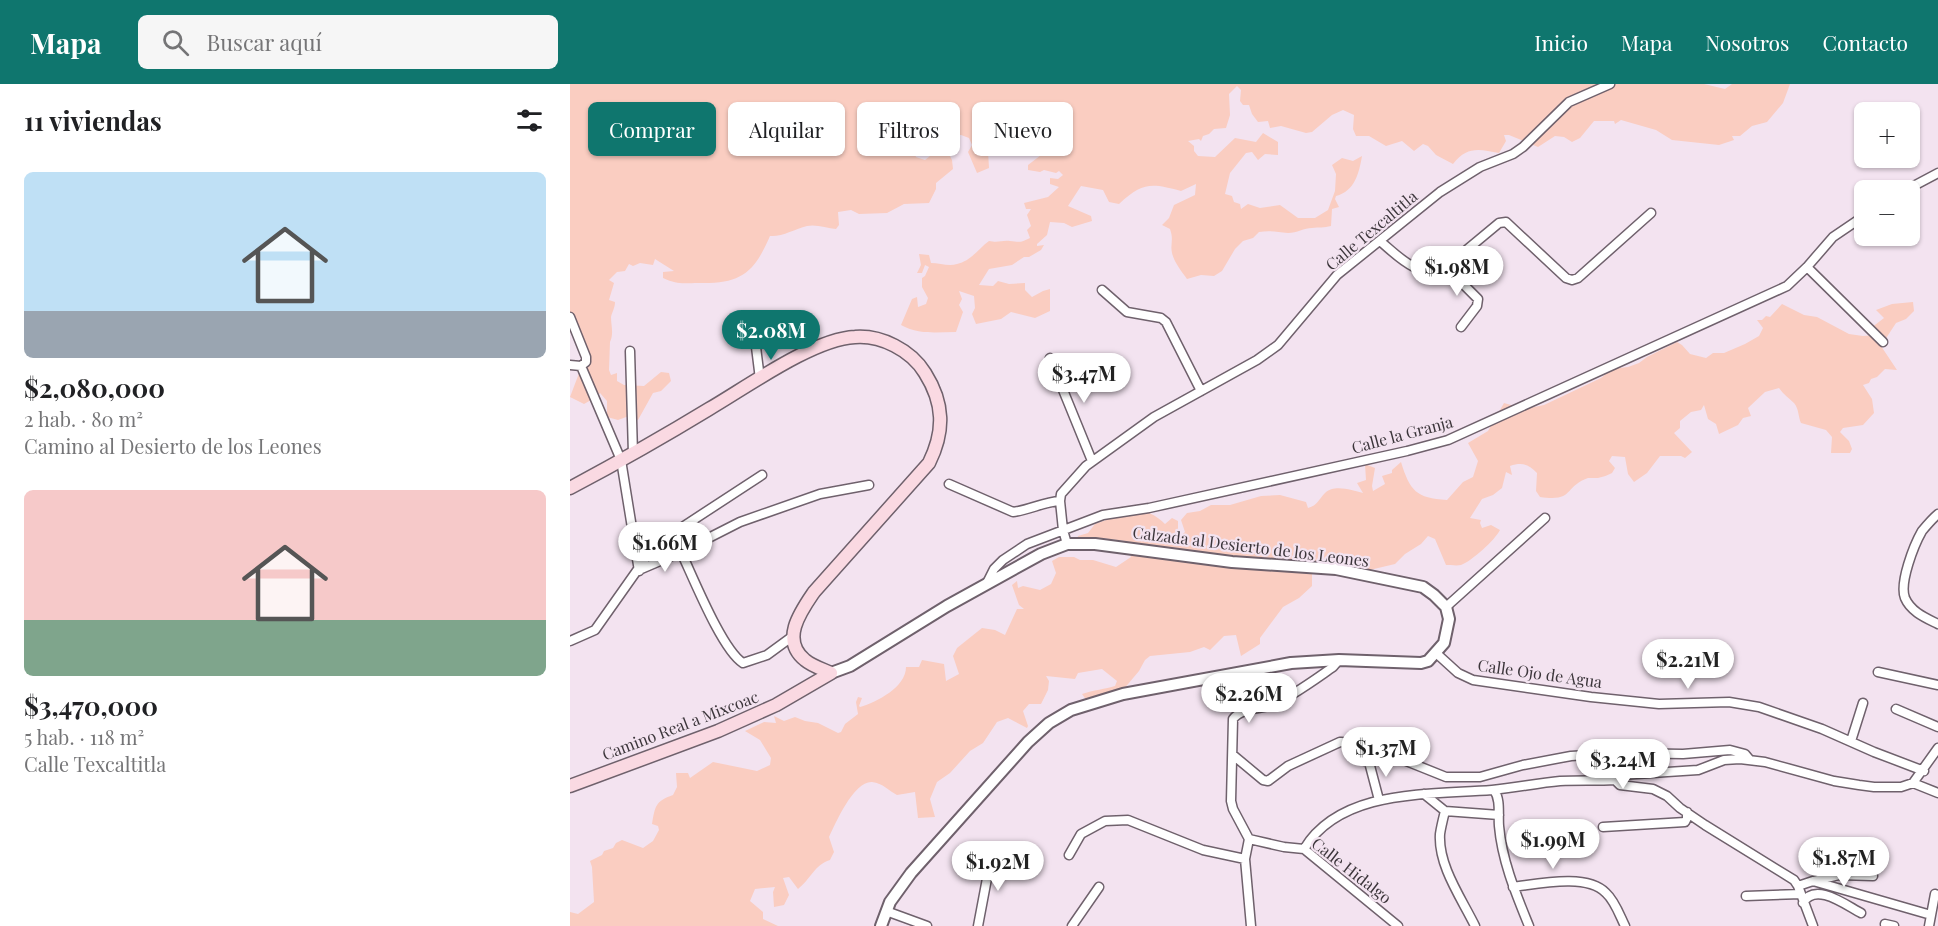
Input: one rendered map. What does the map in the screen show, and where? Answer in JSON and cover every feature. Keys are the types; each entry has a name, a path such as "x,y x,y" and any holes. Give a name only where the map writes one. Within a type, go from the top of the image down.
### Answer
{"main road":[{"path":"570,488 633,454 807,351 839,339 872,337 891,344 922,369 934,388 940,407 940,430 935,451 929,463 814,592 800,612 793,636 797,650 806,662 831,673"},
{"name":"Camino Real a Mixcoac","path":"570,786 718,731 776,705 831,673"}],"street":[{"name":"Calle Texcaltitla","path":"1060,501 1061,494 1092,461 1154,417 1257,360 1278,345 1337,275 1440,192 1480,167 1513,154 1569,102 1610,84"},
{"path":"1920,183 1938,173"},
{"path":"1380,241 1406,264 1420,270 1437,271 1446,267 1503,222 1506,222 1566,278 1572,279 1578,278 1652,213"},
{"name":"Calle la Granja","path":"987,583 994,569 1003,560 1027,544 1103,515 1149,508 1448,440 1787,286 1833,237 1854,223"},
{"path":"1446,267 1478,299 1477,306 1461,327"},
{"path":"1807,267 1883,342"},
{"path":"1102,290 1127,312 1161,318 1166,322 1201,391"},
{"path":"570,317 586,357 584,364 621,460 639,571"},
{"path":"756,347 760,379"},
{"path":"630,351 633,454"},
{"path":"1050,358 1092,461"},
{"path":"570,365 584,364"},
{"path":"570,641 595,630 639,571 655,545 762,475"},
{"path":"949,484 1013,513 1046,502 1060,501 1067,544"},
{"path":"639,571 740,522 820,494 869,485"},
{"path":"1935,622 1918,614 1910,606 1905,598 1904,588 1906,574 1918,539 1926,526 1938,514"},
{"path":"881,926 886,911 911,873 1028,742 1049,723 1071,710 1123,694 1263,667 1308,661 1421,663 1428,661 1444,644 1448,633 1449,619 1446,607 1545,518"},
{"name":"Calzada al Desierto de los Leones","path":"831,673 850,666 987,583 1041,554 1067,544 1114,545 1232,562 1364,573 1423,587 1446,607"},
{"path":"681,552 721,635 743,663 767,655 793,636"},
{"name":"Calle Ojo de Agua","path":"1436,653 1458,673 1473,680 1659,704 1729,702 1759,707 1822,729 1924,771"},
{"path":"1251,926 1245,859 1249,839 1233,809 1232,801 1231,724 1236,714 1274,705 1333,667 1339,660"},
{"path":"1878,672 1938,685"},
{"path":"1851,741 1863,703"},
{"path":"1896,709 1938,727"},
{"path":"1233,755 1265,781 1288,766 1340,742 1348,743 1356,759 1369,762 1379,800"},
{"path":"1304,849 1311,838 1332,819 1379,800 1424,794 1494,790 1559,781 1615,780 1621,775 1698,770 1724,760 1750,760 1859,785 1901,787 1913,783 1924,771 1938,748"},
{"path":"1396,757 1446,777 1480,777 1523,765 1581,755 1683,754 1730,750 1745,754 1750,760"},
{"path":"1615,780 1620,785 1653,789 1667,796 1687,812 1785,874 1806,899 1811,896 1829,896 1861,913"},
{"path":"1913,783 1938,793"},
{"path":"1494,790 1499,799 1506,864 1529,926"},
{"path":"1424,794 1444,811 1499,815"},
{"path":"1444,811 1440,835 1442,850 1447,868 1475,926"},
{"path":"1603,827 1685,822 1687,812"},
{"path":"1069,855 1081,834 1105,821 1128,820 1203,849 1245,859"},
{"name":"Calle Hidalgo","path":"1249,839 1304,849 1398,926"},
{"path":"978,926 992,852"},
{"path":"1746,896 1801,895 1813,881 1839,875 1873,876"},
{"path":"1813,881 1934,909"},
{"path":"1513,887 1576,882 1592,884 1608,894 1625,926"},
{"path":"1072,926 1099,887"},
{"path":"1929,926 1935,894 1938,895"},
{"path":"1801,895 1813,926"},
{"path":"886,911 927,926"}],"shaded area":[{"path":"570,84 1704,84 1725,89 1732,84 1790,84 1783,103 1767,122 1752,126 1740,136 1732,136 1734,140 1719,145 1672,140 1656,130 1621,120 1615,124 1614,121 1594,121 1580,138 1572,142 1564,137 1555,136 1538,147 1504,135 1506,141 1499,153 1474,150 1463,154 1453,164 1436,155 1423,144 1414,151 1402,141 1386,146 1369,136 1356,136 1353,129 1354,115 1343,110 1332,115 1312,132 1306,133 1281,126 1270,128 1268,121 1258,122 1249,105 1243,105 1240,101 1241,90 1237,86 1229,94 1230,115 1226,128 1214,129 1203,136 1201,141 1199,139 1188,141 1194,146 1194,151 1198,156 1215,157 1235,138 1256,142 1263,133 1278,142 1278,155 1265,154 1258,160 1252,152 1246,153 1230,173 1225,194 1232,196 1234,202 1240,204 1241,209 1248,204 1260,208 1280,205 1298,218 1315,218 1328,210 1335,191 1336,174 1332,165 1342,158 1353,161 1362,156 1352,186 1336,196 1339,207 1332,209 1331,226 1309,228 1291,233 1259,232 1253,238 1243,241 1235,249 1222,271 1214,276 1201,275 1187,279 1173,256 1170,229 1162,225 1169,218 1174,205 1195,195 1196,184 1181,191 1148,186 1141,188 1119,204 1109,202 1103,190 1081,186 1068,206 1091,216 1092,221 1072,227 1064,223 1050,222 1047,235 1037,244 1037,246 1044,245 1041,250 1012,265 989,269 979,285 993,286 998,281 1009,284 1025,283 1025,290 1032,297 1050,289 1050,311 1035,318 1011,312 1001,319 976,324 972,314 975,308 974,296 959,291 962,299 959,305 963,312 956,332 921,332 901,325 912,299 917,297 918,307 926,304 928,298 922,287 922,278 929,267 925,265 922,273 917,273 921,265 919,254 929,255 931,263 954,265 966,260 989,241 1020,242 1030,238 1027,230 1031,226 1027,215 1031,209 1026,209 1024,203 1048,197 1059,187 1050,184 1050,178 1058,179 1063,175 1059,171 1056,173 1028,170 1028,165 1040,156 1073,156 1073,102 972,102 972,145 969,138 960,135 960,102 857,102 857,156 916,156 925,160 930,156 950,156 953,169 936,183 936,189 929,203 904,204 887,213 859,214 851,210 838,212 839,225 836,229 810,226 770,236 752,267 744,274 726,281 673,282 663,278 663,272 674,271 655,259 653,265 640,263 633,266 629,264 625,271 617,272 609,280 614,283 609,300 615,302 611,317 609,370 611,375 617,373 617,381 624,385 644,386 661,372 669,373 671,381 661,391 653,393 638,420 629,416 618,420 607,417 607,401 600,393 584,404 570,397 586,355 570,319"},
{"path":"972,145 972,156 988,156 989,168 977,173 968,152"},
{"path":"1913,302 1914,311 1906,319 1896,323 1881,346 1897,370 1885,369 1869,383 1863,385 1872,399 1874,413 1863,425 1843,428 1840,432 1849,441 1852,449 1850,453 1831,453 1832,437 1826,430 1801,423 1796,405 1779,388 1765,392 1748,408 1751,416 1743,418 1738,425 1719,434 1716,424 1708,419 1704,405 1701,410 1691,412 1680,421 1680,428 1674,433 1692,452 1685,458 1660,456 1647,473 1634,482 1628,474 1625,457 1612,456 1609,461 1615,468 1612,473 1598,478 1588,478 1575,485 1564,496 1540,497 1536,491 1537,473 1525,465 1510,466 1512,475 1506,472 1502,488 1482,499 1470,518 1481,520 1482,528 1491,525 1500,530 1477,555 1466,563 1446,565 1435,539 1428,536 1395,564 1357,573 1321,564 1312,574 1312,586 1299,598 1283,607 1260,638 1260,644 1241,656 1236,635 1224,636 1210,650 1204,647 1190,652 1150,656 1123,690 1087,701 1082,694 1115,686 1117,681 1102,669 1078,673 1075,679 1046,676 1049,681 1048,690 1041,704 1029,704 1023,711 1027,728 1008,718 997,722 983,743 970,751 950,773 937,782 930,799 935,817 918,818 915,792 897,795 879,784 865,783 846,804 829,837 834,852 830,860 820,865 798,889 789,877 783,878 789,895 784,905 774,907 775,887 755,889 750,901 763,912 763,919 778,926 570,926 570,912 578,914 594,902 590,861 622,840 643,848 653,841 659,830 658,826 652,824 655,809 659,802 673,795 677,787 676,773 688,773 690,778 713,762 757,771 770,765 771,758 760,740 745,731 764,722 776,723 774,716 784,721 795,717 818,723 838,733 841,732 845,724 858,714 856,702 858,697 862,698 860,707 889,693 901,681 906,667 919,667 922,660 944,664 946,681 959,674 953,656 957,648 982,628 995,630 1005,635 1017,609 1024,609 1019,605 1012,585 1017,581 1018,588 1023,586 1040,590 1051,584 1056,573 1052,561 1059,557 1093,560 1116,567 1131,557 1125,541 1101,538 1074,548 1078,536 1088,533 1095,524 1106,520 1122,508 1145,511 1165,524 1172,518 1178,521 1178,532 1169,535 1174,542 1185,532 1181,520 1187,513 1200,511 1211,505 1230,505 1261,496 1280,495 1306,502 1308,508 1316,504 1329,490 1343,488 1363,493 1357,483 1366,480 1365,464 1375,468 1373,491 1385,484 1382,476 1392,473 1392,470 1401,462 1411,486 1416,491 1421,495 1447,500 1463,482 1473,477 1478,461 1468,443 1488,431 1504,403 1525,409 1544,405 1601,378 1612,369 1639,363 1677,342 1690,354 1706,358 1713,353 1724,353 1759,336 1763,328 1757,320 1762,320 1766,316 1770,317 1782,304 1804,315 1817,317 1849,334 1863,336 1876,335 1871,328 1884,318 1876,310 1892,304"}]}
